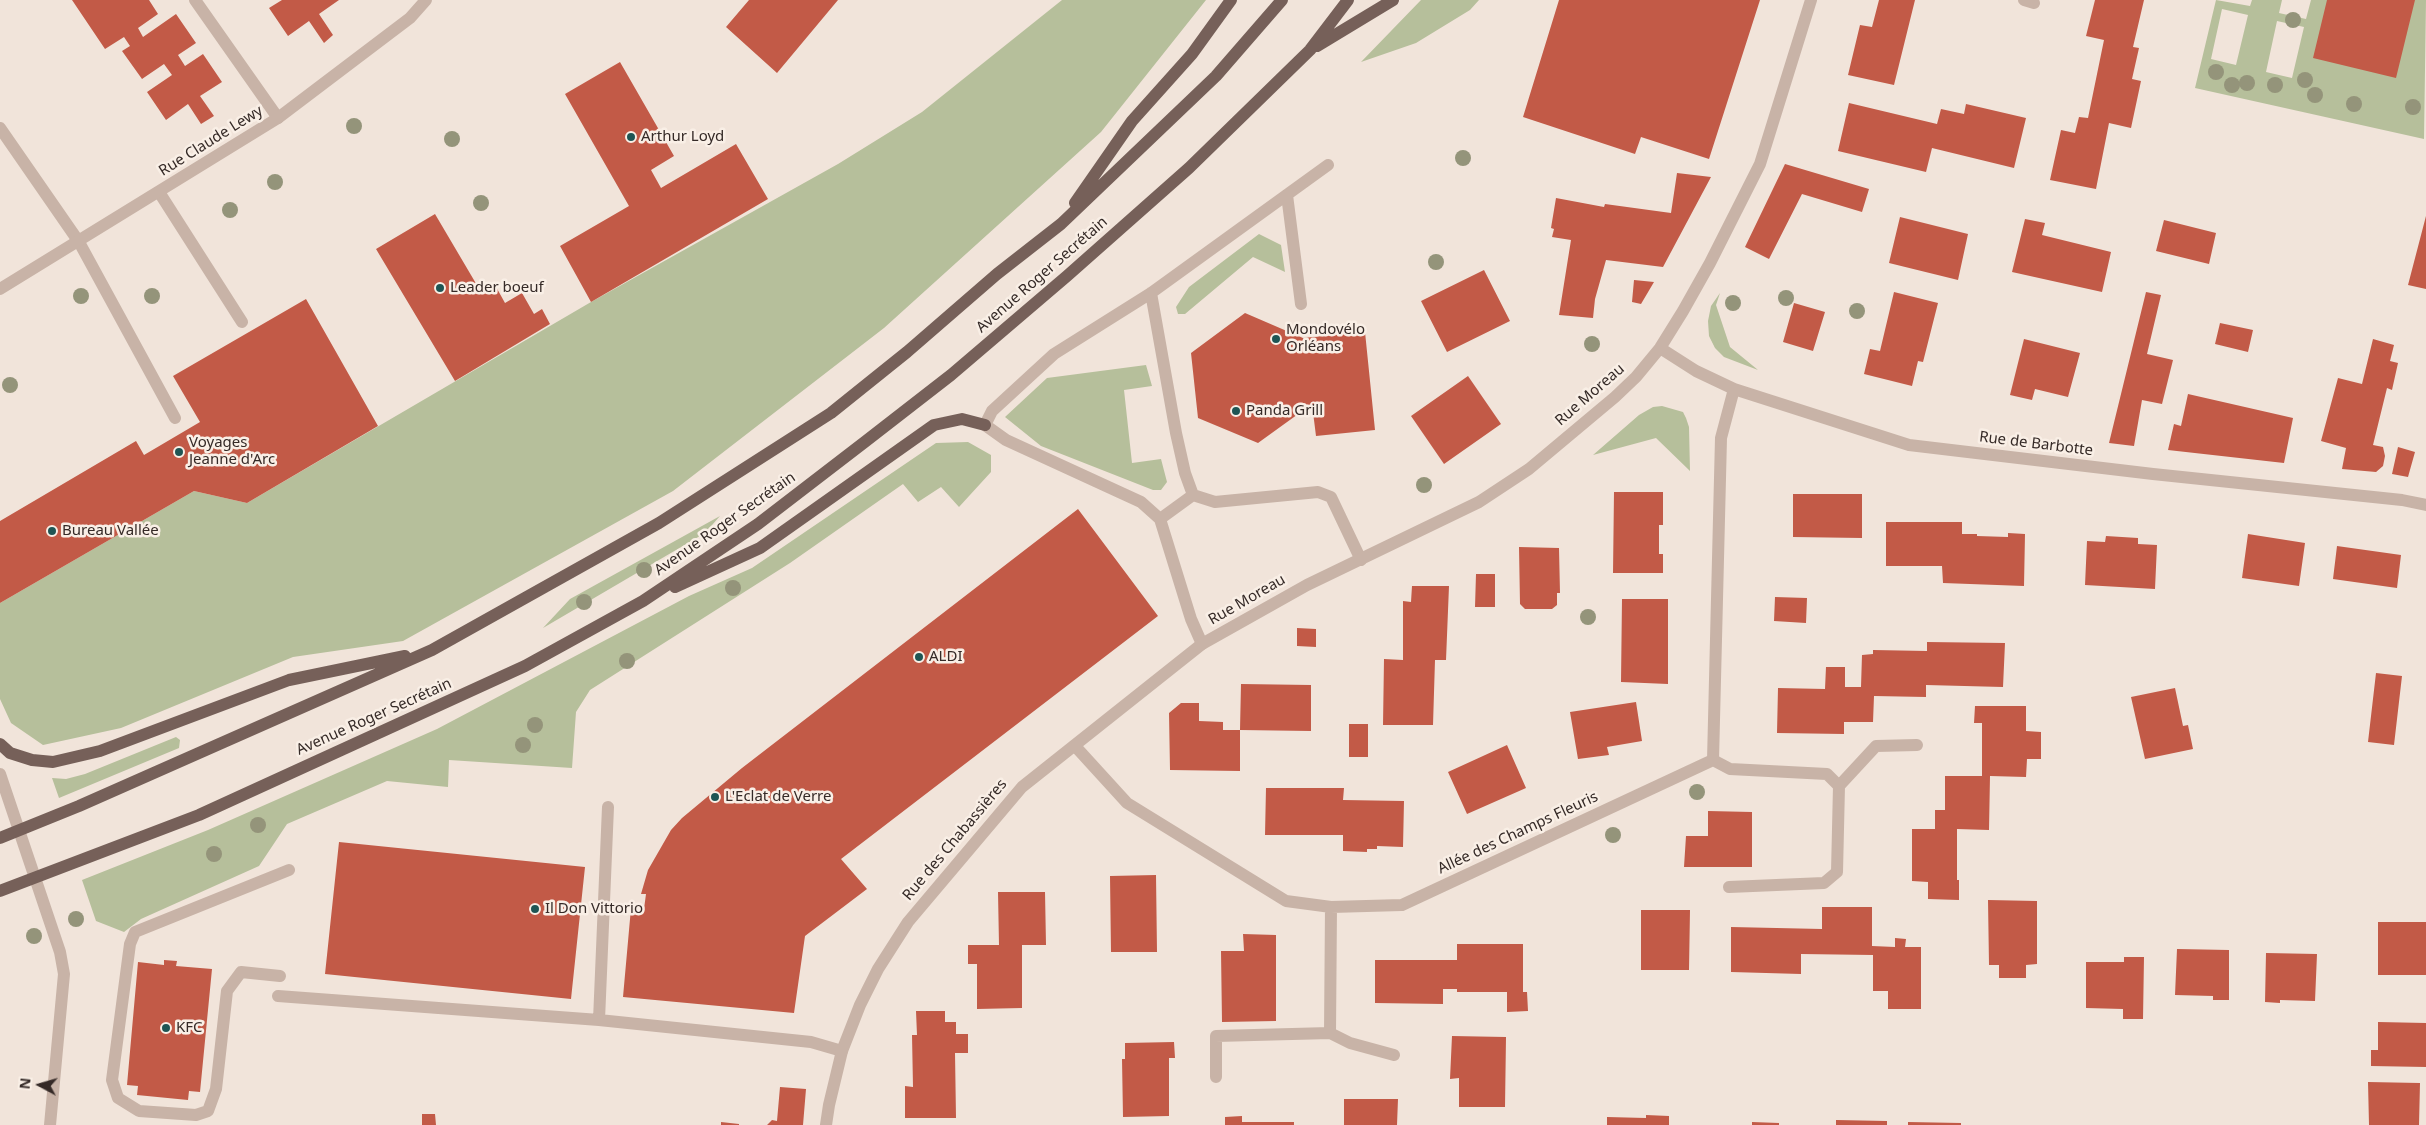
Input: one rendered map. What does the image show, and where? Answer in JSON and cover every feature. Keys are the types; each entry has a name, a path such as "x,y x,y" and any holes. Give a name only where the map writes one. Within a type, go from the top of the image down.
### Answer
{"main road":[{"path":"1060,224 1132,121 1192,54 1231,0"},
{"name":"Avenue Roger Secrétain","path":"0,838 432,650 659,523 831,413 907,352 997,274 1060,224 1216,76 1282,0"},
{"name":"Avenue Roger Secrétain","path":"0,891 199,815 516,670 643,601 758,524 951,375 1188,168 1310,50 1348,0"},
{"path":"1310,50 1393,0"},
{"path":"643,601 760,548 934,425 962,419 985,425"},
{"path":"0,744 10,753 32,760 53,762 100,751 289,680 432,650"}],"street":[{"path":"195,0 278,118"},
{"name":"Rue Claude Lewy","path":"0,289 278,118 410,18 426,0"},
{"name":"Rue Moreau","path":"1202,644 1307,585 1479,502 1529,469 1636,377 1660,348 1710,263 1760,164 1811,0"},
{"path":"0,128 79,242 174,418"},
{"path":"1202,644 1191,620 1160,519 1141,502 1006,440 985,425 992,411 1054,354 1151,293 1328,165"},
{"path":"159,192 242,322"},
{"path":"1287,195 1301,304"},
{"path":"1151,293 1176,433 1185,474 1193,495"},
{"name":"Rue de Barbotte","path":"1660,348 1696,372 1734,389 1909,445 2153,474 2402,500 2426,505"},
{"path":"1734,389 1721,438 1713,760 1730,769 1827,774 1839,786"},
{"path":"1193,495 1215,502 1318,492 1331,497 1361,560"},
{"path":"1160,519 1193,495"},
{"name":"Rue des Chabassières","path":"826,1125 842,1051 860,1005 878,969 908,922 1022,787 1202,644"},
{"path":"1729,887 1824,883 1837,872 1839,786 1876,746 1917,744"},
{"name":"Allée des Champs Fleuris","path":"1075,746 1127,803 1286,901 1331,907 1402,905 1713,760"},
{"path":"0,774 60,952 64,974 50,1125"},
{"path":"599,1020 608,807"},
{"path":"280,976 242,972 227,991 216,1089 208,1111 196,1115 138,1111 118,1098 112,1080 130,944 135,932 289,870"},
{"path":"1330,1033 1331,907"},
{"path":"278,996 599,1020 811,1042 842,1051"},
{"path":"1216,1077 1216,1036 1330,1033 1350,1043 1394,1055"}],"green space":[{"path":"1062,0 1206,0 1101,132 884,328 673,491 403,641 293,657 121,728 43,745 11,723 0,699 0,603 194,491 247,503 591,302 838,164 922,112"},
{"path":"1421,0 1479,0 1470,10 1416,43 1361,62"},
{"path":"2216,0 2250,6 2252,0 2282,0 2279,13 2306,19 2311,0 2426,0 2424,139 2195,88","holes":["2222,9 2248,15 2236,65 2211,59","2277,21 2304,27 2292,78 2266,72"]},
{"path":"1259,234 1281,245 1285,272 1253,257 1185,314 1178,314 1176,307 1189,287"},
{"path":"1720,293 1716,305 1730,347 1758,370 1724,357 1715,348 1709,336 1708,321 1711,306"},
{"path":"1146,365 1152,386 1124,390 1132,463 1161,459 1167,482 1161,490 1153,490 1041,446 1005,417 1047,378"},
{"path":"1662,406 1683,412 1686,418 1689,427 1690,471 1656,438 1593,455 1639,415 1653,407"},
{"path":"968,442 991,455 991,472 959,507 941,487 918,502 903,484 790,563 590,690 576,712 572,768 449,760 448,787 387,781 287,824 259,866 141,919 124,932 96,921 82,880 208,830 437,729 689,596 752,568 936,443"},
{"path":"720,516 705,533 543,628 570,599"},
{"path":"176,737 180,740 179,748 59,798 52,778 66,779 85,774"}],"building":[{"path":"72,0 149,0 158,14 138,28 143,37 176,14 196,43 178,55 185,66 203,54 222,82 200,96 214,116 201,124 188,104 166,120 147,92 172,75 164,64 142,79 122,51 130,46 124,37 105,49"},
{"path":"282,0 339,0 319,14 333,35 324,43 309,21 288,36 269,8"},
{"path":"749,0 838,0 777,73 726,27"},
{"path":"1559,0 1760,0 1709,159 1641,137 1635,154 1523,117"},
{"path":"1879,0 1915,0 1894,85 1848,75 1860,25 1872,27"},
{"path":"2095,0 2144,0 2133,47 2139,48 2132,79 2141,81 2131,128 2109,123 2096,189 2050,180 2061,130 2075,133 2079,117 2088,118 2104,40 2086,36"},
{"path":"2327,0 2415,0 2396,78 2313,58"},
{"path":"620,62 674,156 651,170 661,188 736,144 768,199 591,302 560,246 629,206 565,94"},
{"path":"1849,103 1937,124 1941,109 1964,114 1966,104 2026,118 2014,168 1932,148 1926,172 1838,151"},
{"path":"1785,164 1869,189 1862,212 1802,194 1769,259 1745,247"},
{"path":"1677,173 1711,177 1663,267 1606,260 1595,299 1593,318 1559,315 1571,240 1552,237 1554,229 1551,228 1556,198 1604,207 1605,204 1671,213"},
{"path":"435,214 481,292 495,285 505,303 522,293 534,314 542,309 550,324 455,381 376,249"},
{"path":"2426,216 2426,289 2408,285"},
{"path":"1900,217 1968,234 1958,280 1889,263"},
{"path":"2025,219 2045,223 2042,235 2111,252 2102,292 2012,272"},
{"path":"2164,220 2216,233 2209,264 2156,251"},
{"path":"1484,270 1510,321 1447,352 1421,301"},
{"path":"1634,280 1654,282 1641,304 1632,302"},
{"path":"1894,292 1938,303 1923,362 1918,361 1912,386 1864,374 1870,349 1880,351"},
{"path":"2146,292 2161,295 2147,354 2173,360 2162,404 2142,400 2134,446 2109,443"},
{"path":"306,299 378,426 247,503 194,491 0,603 0,521 136,441 144,455 200,422 173,376"},
{"path":"1794,303 1825,312 1813,351 1783,342"},
{"path":"1245,313 1303,338 1365,332 1375,430 1316,436 1312,404 1258,443 1198,418 1191,353"},
{"path":"2220,323 2253,330 2248,352 2215,344"},
{"path":"2024,339 2080,353 2068,397 2035,389 2032,400 2010,395"},
{"path":"2373,339 2394,345 2390,361 2398,363 2392,390 2387,388 2373,445 2383,447 2385,456 2383,466 2376,472 2342,469 2346,448 2321,441 2338,378 2362,384"},
{"path":"1468,376 1501,424 1444,464 1411,416"},
{"path":"2188,394 2293,418 2284,463 2168,450 2174,424 2181,426"},
{"path":"2398,447 2415,452 2408,477 2392,474"},
{"path":"1614,492 1663,492 1663,525 1659,525 1659,554 1663,554 1663,573 1613,573"},
{"path":"1793,494 1862,494 1862,538 1793,537"},
{"path":"1078,509 1158,616 841,859 867,889 805,936 794,1013 623,997 631,908 644,909 646,894 641,894 648,870 671,830 682,818 742,768"},
{"path":"1886,522 1962,522 1962,534 2008,537 2008,533 2025,534 2024,586 1943,583 1942,566 1886,566"},
{"path":"2248,534 2305,543 2299,586 2242,578"},
{"path":"2106,536 2138,538 2138,544 2157,545 2155,589 2085,585 2087,541 2105,542"},
{"path":"2337,546 2401,555 2397,588 2333,579"},
{"path":"1519,547 1559,548 1560,593 1557,593 1557,605 1552,609 1525,609 1520,604"},
{"path":"1476,574 1495,574 1495,607 1475,607"},
{"path":"1412,586 1449,586 1446,660 1435,660 1433,725 1383,725 1384,659 1403,660 1403,601 1411,602"},
{"path":"1775,597 1807,598 1806,623 1774,621"},
{"path":"1622,599 1668,599 1668,684 1621,682"},
{"path":"1297,628 1316,629 1316,647 1297,646"},
{"path":"1927,642 2005,643 2003,687 1926,685 1926,697 1874,696 1873,722 1844,722 1844,734 1777,733 1778,688 1825,689 1826,667 1845,667 1845,687 1861,687 1862,655 1873,654 1873,650 1927,651"},
{"path":"2376,673 2402,676 2394,745 2368,742"},
{"path":"1241,684 1311,685 1311,731 1240,730"},
{"path":"2175,688 2183,726 2188,725 2193,749 2145,759 2131,697"},
{"path":"1636,702 1642,741 1607,747 1609,755 1578,759 1570,712"},
{"path":"1181,703 1199,703 1199,721 1223,722 1223,730 1240,730 1240,771 1170,770 1169,713"},
{"path":"1975,706 2026,706 2026,731 2041,732 2041,759 2027,759 2026,777 1990,776 1989,830 1957,829 1959,900 1928,899 1928,882 1912,881 1912,829 1935,829 1935,810 1945,810 1945,776 1982,776 1982,723 1974,723"},
{"path":"1349,724 1368,724 1368,757 1349,757"},
{"path":"1507,745 1526,788 1467,814 1448,772"},
{"path":"1266,788 1344,788 1343,800 1404,801 1403,847 1377,846 1377,849 1367,849 1367,852 1343,851 1343,835 1265,835"},
{"path":"1708,811 1752,812 1752,867 1684,867 1686,836 1708,836"},
{"path":"339,842 585,867 571,999 325,974"},
{"path":"1156,875 1157,952 1111,952 1110,876"},
{"path":"998,892 1045,892 1046,945 1022,945 1022,1008 977,1009 977,964 968,964 968,945 999,945"},
{"path":"1988,900 2037,901 2037,964 2026,965 2026,978 1999,978 1999,965 1989,965"},
{"path":"1822,907 1872,907 1872,946 1895,947 1895,938 1906,939 1905,947 1921,947 1921,1009 1888,1009 1888,991 1873,991 1873,955 1801,954 1801,974 1731,972 1731,927 1822,929"},
{"path":"1641,910 1690,910 1689,970 1641,970"},
{"path":"2378,922 2426,922 2426,975 2378,975"},
{"path":"1243,934 1276,935 1276,1021 1222,1022 1221,951 1244,951"},
{"path":"1457,944 1523,944 1523,992 1527,992 1528,1011 1507,1012 1507,992 1457,992 1457,989 1443,989 1443,1004 1375,1003 1375,960 1457,960"},
{"path":"2177,949 2229,950 2229,1000 2213,1000 2213,996 2175,995"},
{"path":"2266,953 2317,954 2315,1001 2280,1000 2280,1003 2265,1002"},
{"path":"2124,957 2144,957 2143,1019 2123,1019 2123,1009 2086,1008 2086,962 2124,962"},
{"path":"164,960 177,961 176,966 212,969 200,1092 189,1091 188,1100 137,1095 138,1086 127,1085 138,962 164,965"},
{"path":"916,1011 945,1011 945,1022 956,1022 956,1034 968,1034 968,1053 955,1053 956,1118 905,1118 905,1086 913,1087 912,1035 917,1035"},
{"path":"2378,1022 2426,1023 2426,1067 2371,1066 2371,1050 2378,1050"},
{"path":"1452,1036 1506,1037 1505,1107 1459,1107 1459,1078 1450,1079"},
{"path":"1174,1042 1175,1058 1169,1058 1169,1116 1123,1117 1122,1059 1125,1059 1125,1043"},
{"path":"2368,1082 2420,1083 2419,1125 2369,1125"},
{"path":"780,1087 806,1089 803,1125 767,1125 772,1120 777,1121"},
{"path":"1344,1099 1398,1099 1397,1125 1344,1125"},
{"path":"422,1114 435,1114 436,1125 422,1125"},
{"path":"1646,1115 1669,1116 1669,1125 1607,1125 1607,1117 1646,1118"},
{"path":"1242,1116 1242,1122 1294,1122 1294,1125 1225,1125 1225,1117"},
{"path":"1836,1120 1887,1121 1887,1125 1836,1125"},
{"path":"721,1122 739,1124 739,1125 721,1125"},
{"path":"1752,1122 1779,1123 1779,1125 1752,1125"},
{"path":"1908,1122 1961,1123 1961,1125 1908,1125"}],"place":[{"name":"Arthur Loyd","path":"631,137"},
{"name":"Leader boeuf","path":"440,288"},
{"name":"Mondovélo Orléans","path":"1276,339"},
{"name":"Panda Grill","path":"1236,411"},
{"name":"Voyages Jeanne d'Arc","path":"179,452"},
{"name":"Bureau Vallée","path":"52,531"},
{"name":"ALDI","path":"919,657"},
{"name":"L'Eclat de Verre","path":"715,797"},
{"name":"Il Don Vittorio","path":"535,909"},
{"name":"KFC","path":"166,1028"}]}
